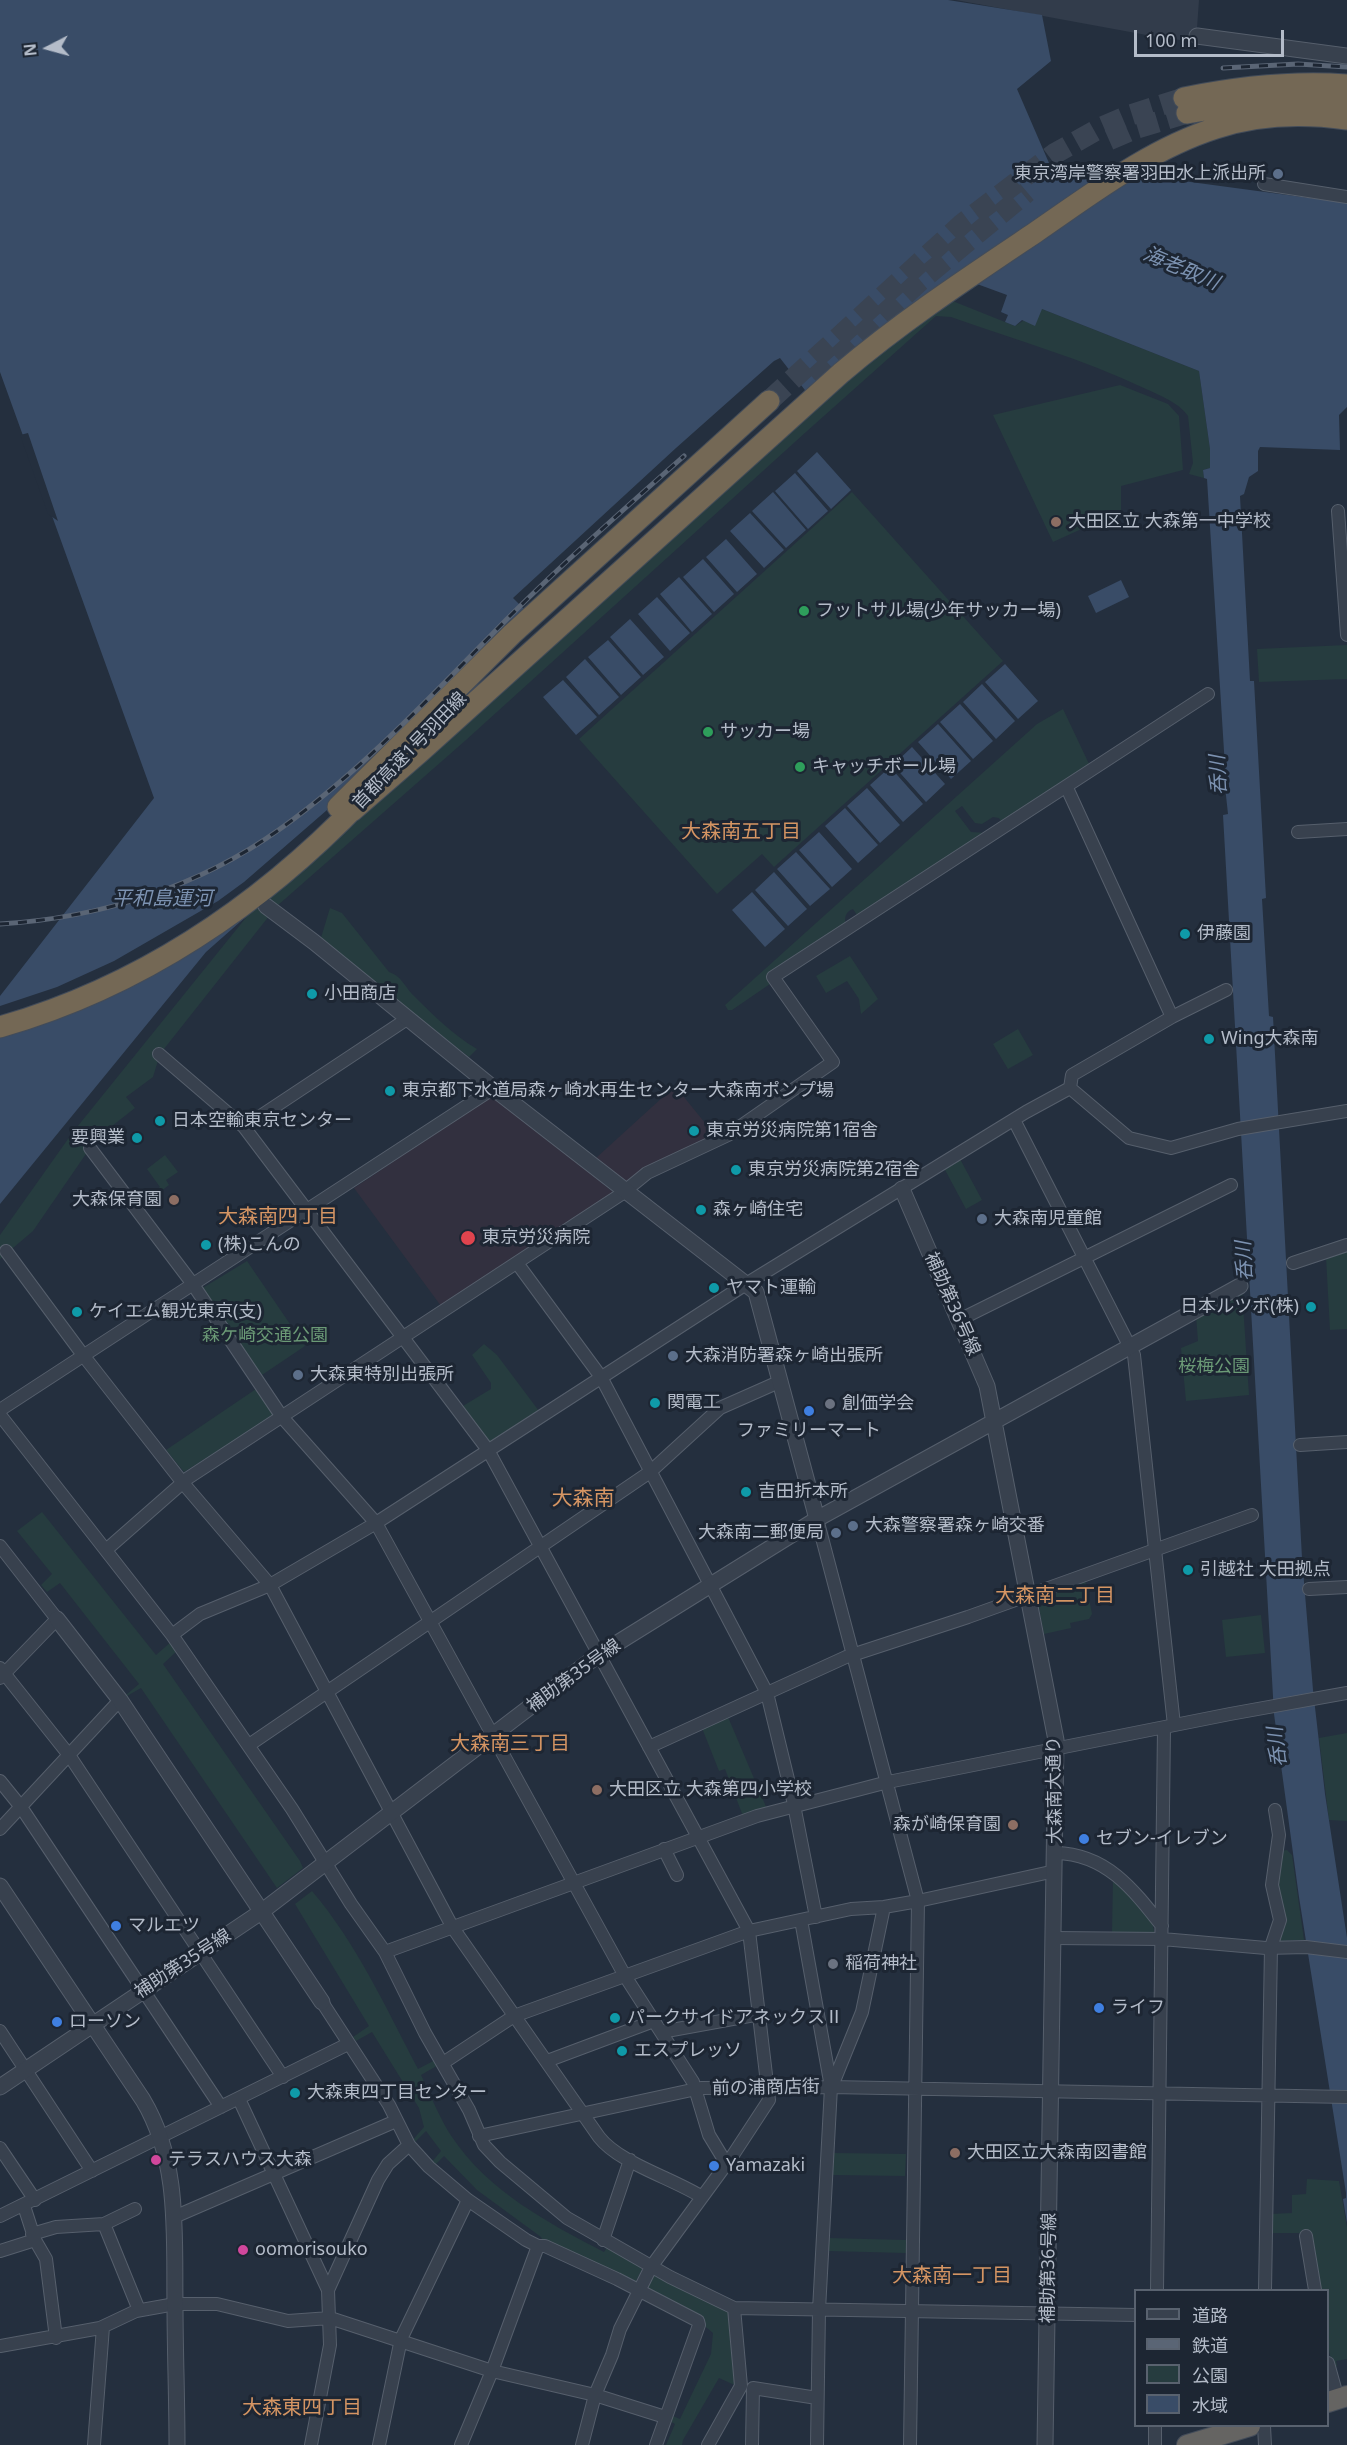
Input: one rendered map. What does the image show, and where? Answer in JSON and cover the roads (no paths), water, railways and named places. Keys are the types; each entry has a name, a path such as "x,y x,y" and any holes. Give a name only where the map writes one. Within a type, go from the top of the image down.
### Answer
{"highway":[{"path":"1342,101 1262,101 1185,106 1258,86 1347,85"},
{"path":"352,811 841,373 885,336 934,301 1108,183 1187,138 1219,127 1258,119 1302,115 1347,119"},
{"name":"首都高速1号羽田線","path":"0,1012 54,994 121,965 194,924 263,874 345,800 472,671 605,557 774,406"},
{"name":"首都高速1号羽田線","path":"0,1027 57,1008 145,968 202,936 270,886 352,811 605,557"},
{"path":"1187,2445 1247,2427"}],"street":[{"path":"1197,36 1347,56"},
{"path":"1264,184 1347,197"},
{"path":"1338,511 1347,635"},
{"path":"106,1550 183,1483 627,1190 647,1173 728,1135 833,1062 773,977 1001,828 1067,788 1208,694"},
{"path":"1067,788 1172,1017"},
{"path":"1298,832 1347,829"},
{"path":"266,906 494,1088 756,1292 918,1901 910,2445"},
{"path":"1070,1088 1072,1076 1172,1017 1226,990"},
{"path":"244,1127 407,1018"},
{"path":"159,1054 244,1127 488,1449 749,1931 769,2100 650,2269 639,2289 620,2329 595,2395 582,2445"},
{"path":"0,1410 494,1088"},
{"path":"172,1635 200,1614 270,1586 376,1523 746,1284 1070,1088"},
{"path":"1070,1088 1132,1139 1171,1148 1238,1129 1347,1111"},
{"path":"1014,1120 1130,1345 1135,1363 1155,1550 1169,1726 1162,1932 1157,2289"},
{"path":"90,1148 192,1283 282,1417 376,1523 626,1976 699,2089 709,2135 726,2163"},
{"path":"959,1320 1231,1185"},
{"name":"補助第36号線","path":"902,1189 987,1386 993,1422"},
{"path":"1293,1263 1347,1245"},
{"path":"6,1251 83,1355 183,1483 270,1586 453,1928 607,2148 681,2184 702,2197"},
{"path":"517,1263 601,1377 767,1693 794,1806 816,1917"},
{"name":"補助第35号線","path":"0,2087 261,1912 598,1655 817,1519 1240,1286"},
{"path":"249,1745 650,1472 720,1408 781,1381"},
{"path":"0,1415 172,1635 249,1745 385,1952 425,2033 469,2110 479,2136 500,2162 538,2195 567,2218 650,2269 734,2308 1134,2315"},
{"name":"大森南大通り","path":"993,1422 1057,1749 1051,2092"},
{"path":"1300,1445 1347,1442"},
{"path":"649,1747 854,1655 1252,1515"},
{"path":"0,1546 120,1700 389,2105 409,2145 429,2167 468,2200 526,2240 538,2246 545,2246 639,2289 695,2318 699,2325 665,2416 657,2445"},
{"path":"1309,1589 1347,1587"},
{"path":"57,1619 1,1673 69,1755 283,2077"},
{"path":"385,1952 756,1816 888,1782 1272,1706 1347,1694"},
{"path":"0,1829 120,1700"},
{"path":"0,1781 21,1807 221,2107"},
{"path":"1265,2289 1271,1947 1280,1920 1272,1885 1279,1835 1275,1810"},
{"path":"664,1849 677,1875"},
{"path":"1056,1853 1078,1855 1115,1872 1136,1892 1162,1932"},
{"path":"443,2063 514,2016 749,1931 851,1909 884,1907 918,1901 1055,1871"},
{"path":"0,1886 143,2100 161,2137 170,2172 174,2217 177,2445"},
{"path":"831,2087 862,2012 884,1907"},
{"path":"801,1920 831,2087 819,2310 817,2445"},
{"path":"1054,1938 1162,1932 1271,1947 1306,1947 1347,1952"},
{"path":"547,2061 658,2027 760,2014"},
{"path":"0,2031 92,2171"},
{"path":"0,2216 348,2044"},
{"name":"前の浦商店街","path":"479,2136 699,2089 831,2087 1347,2097"},
{"name":"補助第36号線","path":"1045,2445 1051,2092"},
{"path":"239,2099 328,2290 330,2345 311,2445"},
{"path":"174,2217 396,2121"},
{"path":"328,2290 378,2180 388,2164 409,2145"},
{"path":"0,2148 30,2203 33,2237 46,2259 56,2338"},
{"path":"603,2240 630,2160"},
{"path":"379,2445 401,2339 468,2200"},
{"path":"0,2251 56,2227 104,2224 135,2209"},
{"path":"104,2224 139,2310"},
{"path":"1306,2236 1315,2289"},
{"path":"461,2445 492,2371 538,2246"},
{"path":"0,2346 56,2338 103,2327 139,2310 175,2304 217,2304 288,2320 330,2318 401,2339 492,2371 595,2395 665,2416"},
{"path":"734,2308 747,2387 752,2445"},
{"path":"94,2445 103,2327"},
{"path":"1329,2367 1337,2399"},
{"path":"747,2387 818,2397"},
{"path":"708,2445 747,2387"},
{"path":"1155,2427 1155,2445"},
{"path":"1264,2427 1265,2445"}],"water":[{"path":"0,0 948,0 1042,15 1051,61 1017,89 1049,163 1347,203 1347,407 1339,415 1340,450 1260,447 1258,471 1249,477 1244,494 1240,496 1250,681 1254,681 1266,898 1262,899 1269,1016 1273,1017 1302,1558 1313,1690 1325,1794 1347,1938 1347,2223 1343,2199 1346,2198 1346,2193 1299,1897 1274,1714 1223,815 1228,814 1223,768 1225,767 1207,479 1204,478 1203,470 1210,468 1210,449 1199,371 1042,309 1035,326 1022,320 1015,326 1005,322 1008,315 1001,312 1007,295 958,277 808,394 780,358 774,361 513,598 555,640 262,899 249,914 206,952 0,1204 0,996 154,798 0,372"},
{"path":"817,452 851,490 831,509 797,471"},
{"path":"795,473 828,511 808,529 775,491"},
{"path":"773,492 806,530 786,548 752,511"},
{"path":"750,513 784,550 764,568 730,531"},
{"path":"726,539 757,574 737,592 706,557"},
{"path":"703,559 734,594 714,612 683,577"},
{"path":"679,577 712,614 692,632 660,594"},
{"path":"1121,580 1129,597 1096,613 1088,596"},
{"path":"657,597 690,633 670,651 638,614"},
{"path":"630,619 664,657 643,675 610,637"},
{"path":"608,640 641,677 621,695 588,657"},
{"path":"585,659 619,697 599,715 566,677"},
{"path":"1005,664 1038,701 1018,719 985,682"},
{"path":"563,680 597,717 576,735 543,697"},
{"path":"982,684 1015,721 996,739 963,702"},
{"path":"960,704 993,741 973,759 940,722"},
{"path":"938,724 971,761 951,779 918,742"},
{"path":"912,747 945,784 926,802 893,765"},
{"path":"890,767 923,804 903,822 870,785"},
{"path":"867,788 900,825 880,843 847,806"},
{"path":"845,808 878,845 858,863 825,826"},
{"path":"819,832 852,869 832,887 799,850"},
{"path":"796,852 830,889 810,906 777,869"},
{"path":"774,872 807,909 788,926 755,890"},
{"path":"752,892 785,929 765,947 732,910"}],"tunnel":[{"path":"769,401 962,224 1054,154 1102,127 1130,115 1184,98"},
{"path":"1109,140 1134,129 1187,113"},
{"path":"814,379 920,281 1027,192"}],"railway":[{"path":"1223,68 1298,64 1347,67"},
{"path":"0,924 75,915 147,896 216,867 280,829 311,806 370,755 550,577 684,456"}],"place":[{"name":"東京湾岸警察署羽田水上派出所","path":"1278,174"},
{"name":"大田区立 大森第一中学校","path":"1056,522"},
{"name":"フットサル場(少年サッカー場)","path":"804,611"},
{"name":"サッカー場","path":"708,732"},
{"name":"キャッチボール場","path":"800,767"},
{"name":"伊藤園","path":"1185,934"},
{"name":"小田商店","path":"312,994"},
{"name":"Wing大森南","path":"1209,1039"},
{"name":"東京都下水道局森ヶ崎水再生センター大森南ポンプ場","path":"390,1091"},
{"name":"日本空輸東京センター","path":"160,1121"},
{"name":"東京労災病院第1宿舎","path":"694,1131"},
{"name":"要興業","path":"137,1138"},
{"name":"東京労災病院第2宿舎","path":"736,1170"},
{"name":"大森保育園","path":"174,1200"},
{"name":"森ヶ崎住宅","path":"701,1210"},
{"name":"大森南児童館","path":"982,1219"},
{"name":"東京労災病院","path":"468,1238"},
{"name":"(株)こんの","path":"206,1245"},
{"name":"ヤマト運輸","path":"714,1288"},
{"name":"日本ルツボ(株)","path":"1311,1307"},
{"name":"ケイエム観光東京(支)","path":"77,1312"},
{"name":"大森消防署森ヶ崎出張所","path":"673,1356"},
{"name":"大森東特別出張所","path":"298,1375"},
{"name":"関電工","path":"655,1403"},
{"name":"創価学会","path":"830,1404"},
{"name":"ファミリーマート","path":"809,1411"},
{"name":"吉田折本所","path":"746,1492"},
{"name":"大森警察署森ヶ崎交番","path":"853,1526"},
{"name":"大森南二郵便局","path":"836,1533"},
{"name":"引越社 大田拠点","path":"1188,1570"},
{"name":"大田区立 大森第四小学校","path":"597,1790"},
{"name":"森が崎保育園","path":"1013,1825"},
{"name":"セブン-イレブン","path":"1084,1839"},
{"name":"マルエツ","path":"116,1926"},
{"name":"稲荷神社","path":"833,1964"},
{"name":"ライフ","path":"1099,2008"},
{"name":"パークサイドアネックスⅡ","path":"615,2018"},
{"name":"ローソン","path":"57,2022"},
{"name":"エスプレッソ","path":"622,2051"},
{"name":"大森東四丁目センター","path":"295,2093"},
{"name":"大田区立大森南図書館","path":"955,2153"},
{"name":"テラスハウス大森","path":"156,2160"},
{"name":"Yamazaki","path":"714,2166"},
{"name":"oomorisouko","path":"243,2250"}],"district":[{"name":"大森南五丁目","path":"741,832"},
{"name":"大森南四丁目","path":"278,1217"},
{"name":"大森南","path":"583,1499"},
{"name":"大森南二丁目","path":"1055,1596"},
{"name":"大森南三丁目","path":"510,1744"},
{"name":"大森南一丁目","path":"952,2276"},
{"name":"大森東四丁目","path":"302,2408"}],"water label":[{"name":"海老取川","path":"1181,269"},
{"name":"呑川","path":"1219,775"},
{"name":"平和島運河","path":"162,899"},
{"name":"呑川","path":"1245,1261"},
{"name":"呑川","path":"1278,1747"}],"park label":[{"name":"森ケ崎交通公園","path":"265,1336"},
{"name":"桜梅公園","path":"1214,1367"}]}
